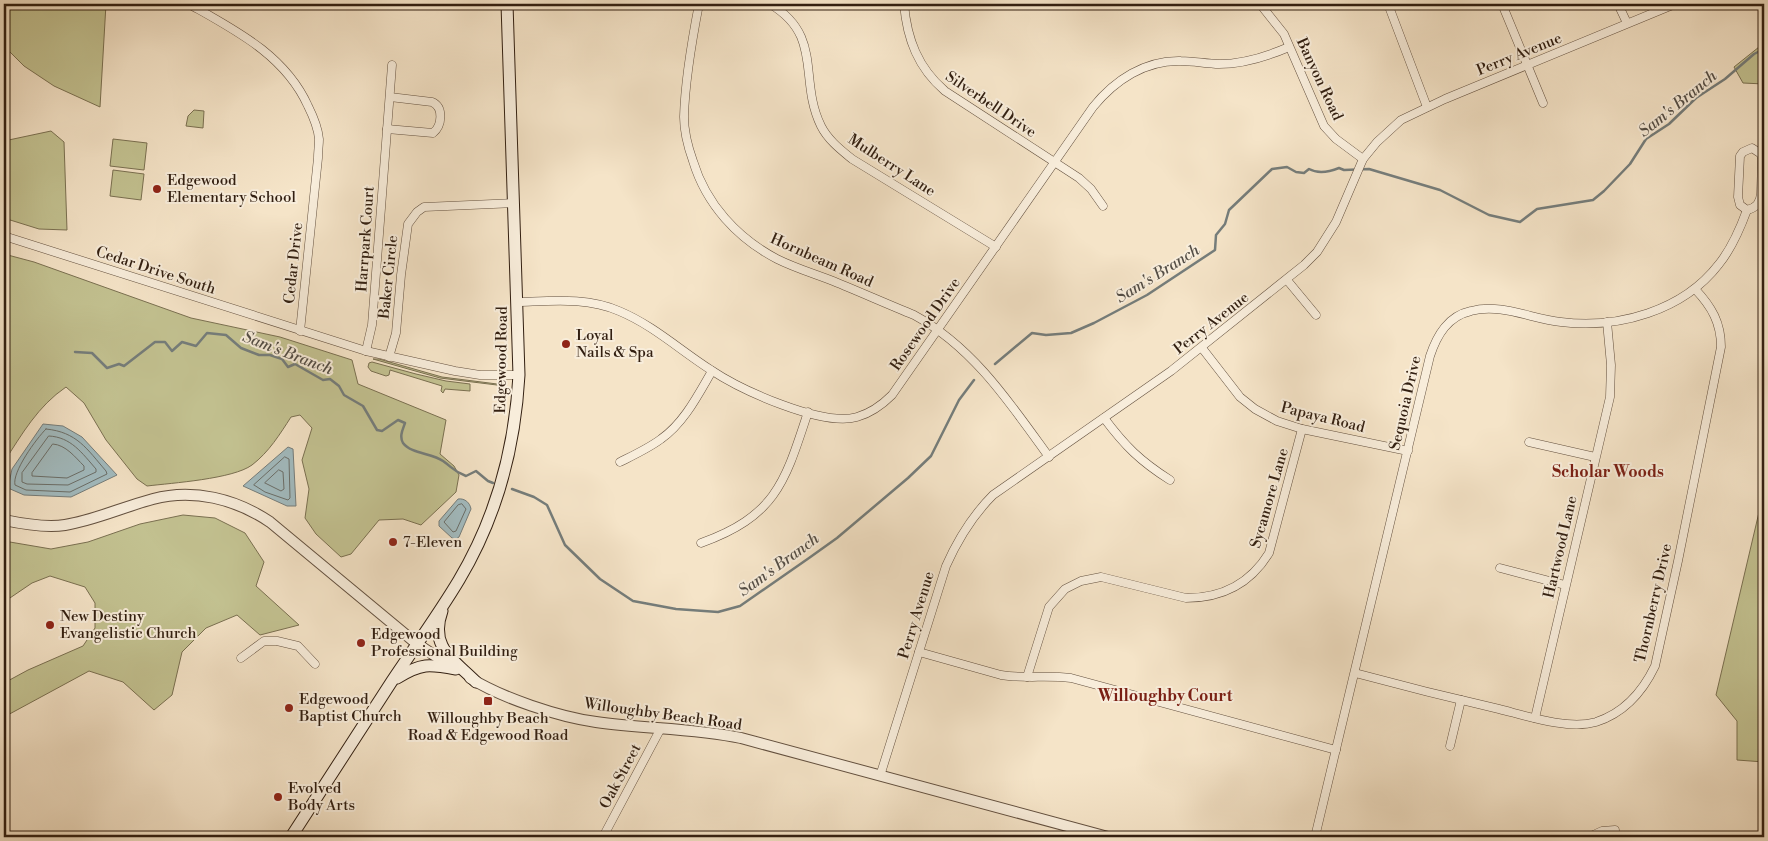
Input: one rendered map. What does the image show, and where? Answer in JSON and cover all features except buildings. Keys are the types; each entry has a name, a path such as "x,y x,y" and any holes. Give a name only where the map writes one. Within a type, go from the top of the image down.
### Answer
{"main road":[{"name":"Edgewood Road","path":"291,837 460,579 484,530 502,483 511,445 518,400 519,375 507,4"},
{"path":"447,598 438,623 441,645 450,657 476,682"},
{"path":"393,680 410,670 424,665 456,670"}],"street":[{"name":"Cedar Drive","path":"189,4 243,35 260,46 272,57 298,86 314,121 319,138 318,158 300,331"},
{"name":"Hornbeam Road","path":"699,4 686,90 684,118 688,145 696,173 708,198 738,232 753,245 778,259 914,315 957,344 984,371 1049,457"},
{"name":"Mulberry Lane","path":"770,4 790,18 801,35 806,48 809,90 814,106 821,127 836,146 852,159 996,247"},
{"name":"Silverbell Drive","path":"904,4 909,39 920,62 934,82 1079,178 1091,189 1103,206"},
{"name":"Banyon Road","path":"1260,4 1284,34 1324,126 1336,139 1363,159"},
{"path":"1388,4 1427,107"},
{"path":"1502,4 1543,103"},
{"path":"1618,4 1627,24"},
{"name":"Perry Avenue","path":"880,776 946,566 957,541 970,520 993,495 1202,348 1304,265 1327,237 1336,222 1363,159 1377,142 1401,120 1427,107 1675,4"},
{"name":"Rosewood Drive","path":"518,302 580,301 601,304 620,311 640,322 712,371 738,385 791,408 828,417 855,418 881,405 892,395 1101,98 1124,77 1166,61 1220,64 1243,61 1289,47"},
{"name":"Harrpark Court","path":"366,351 372,325 392,65"},
{"path":"387,129 433,133 440,124 437,104 390,97"},
{"name":"Sequoia Drive","path":"1315,837 1430,356 1442,329 1461,314 1477,309 1502,310 1561,322 1584,324 1626,320 1664,307 1695,289 1727,254 1747,210 1756,206 1761,199 1762,159 1757,150 1752,148 1743,152 1740,156 1738,202 1747,210"},
{"name":"Baker Circle","path":"390,356 396,333 400,275 408,224 411,217 424,207 514,203"},
{"name":"Cedar Drive South","path":"4,236 300,331"},
{"path":"1286,280 1316,315"},
{"name":"Thornberry Drive","path":"1355,673 1535,718 1572,724 1601,720 1616,712 1633,698 1647,681 1655,666 1721,347 1721,333 1713,310 1695,289"},
{"name":"Hartwood Lane","path":"1535,718 1611,390 1607,322"},
{"path":"300,331 366,351 463,372 480,375 519,375"},
{"name":"Papaya Road","path":"1202,348 1240,397 1255,409 1277,421 1302,429 1408,451"},
{"path":"620,462 662,439 689,409 712,371"},
{"path":"701,543 733,530 749,520 771,499 784,480 808,412"},
{"path":"1104,418 1127,448 1151,468 1170,480"},
{"name":"Sycamore Lane","path":"1026,677 1049,607 1065,589 1080,581 1101,577 1186,598 1199,598 1224,593 1246,581 1263,563 1269,553 1302,429"},
{"path":"1529,442 1595,457"},
{"name":"Willoughby Beach Road","path":"4,520 42,526 63,526 90,520 155,498 175,495 213,497 236,503 254,511 270,522 417,644 476,682 523,703 595,722 719,734 1108,837"},
{"path":"1500,568 1565,585"},
{"path":"241,658 264,641 277,641 298,646 315,664"},
{"path":"919,652 1001,675 1013,677 1046,675 1071,678 1336,750"},
{"path":"1450,746 1461,700"},
{"name":"Oak Street","path":"603,837 661,728"},
{"path":"1589,837 1602,831 1615,830"}],"shaded area":[{"path":"4,4 106,4 100,107 54,86 24,66 5,47"},
{"path":"1764,43 1764,84 1743,83 1734,67"},
{"path":"194,110 204,111 203,128 186,126 188,116"},
{"path":"51,131 64,142 67,230 39,229 4,217 4,141"},
{"path":"113,139 147,143 144,170 110,166"},
{"path":"113,170 144,174 141,200 110,196"},
{"path":"4,254 34,262 191,318 280,337 352,360 358,384 446,420 440,454 454,466 459,475 456,492 421,525 403,519 379,520 351,554 341,557 316,534 305,518 309,489 302,460 312,428 300,415 291,417 264,454 243,470 202,480 147,486 137,479 106,440 84,403 66,387 39,412 4,462"},
{"path":"373,359 379,359 442,377 505,386 440,378"},
{"path":"372,362 446,381 470,384 470,391 445,389 443,393 441,391 442,386 390,370 389,375 386,376 371,371 368,367 369,363"},
{"path":"1764,491 1764,762 1737,760 1737,721 1716,695"},
{"path":"183,515 215,518 245,533 264,562 256,586 299,625 260,635 237,615 206,628 182,652 172,695 154,710 123,682 89,671 4,717 4,683 28,670 83,646 95,628 95,603 85,587 50,576 32,583 4,602 4,541 51,549 88,542 140,524"}],"water":[{"path":"43,424 63,426 82,437 117,475 71,497 24,495 8,488 12,469"},
{"path":"288,447 293,449 296,506 287,506 243,486"},
{"path":"458,499 467,501 471,509 459,537 456,539 452,538 439,526 439,521"}],"waterway":[{"name":"Sam's Branch","path":"995,364 1032,333 1046,335 1071,333 1094,323 1147,295 1215,250 1216,235 1225,224 1229,210 1272,169 1287,167 1296,172 1304,173 1309,169 1320,172 1339,168 1344,170 1369,169 1440,190 1489,215 1520,222 1537,209 1593,200 1630,164 1646,139 1669,124 1696,98 1725,79 1754,54 1764,49"},
{"name":"Sam's Branch","path":"75,352 92,353 107,368 119,364 124,366 155,342 165,342 172,351 182,342 196,346 207,333 226,335 241,348 259,355 270,355 282,359 288,367 295,364 323,380 330,379 339,386 344,395 363,406 377,430 382,431 398,420 405,423 401,438 407,447 438,458 466,476 476,471 493,483"},
{"name":"Sam's Branch","path":"512,489 534,497 547,505 565,545 600,579 633,601 676,609 718,612 740,606 809,558 837,538 908,478 931,456 959,400 974,380"}],"place":[{"name":"Edgewood Elementary School","path":"157,189"},
{"name":"Loyal Nails & Spa","path":"566,344"},
{"name":"7-Eleven","path":"393,542"},
{"name":"New Destiny Evangelistic Church","path":"50,625"},
{"name":"Edgewood Professional Building","path":"361,643"},
{"name":"Willoughby Beach Road & Edgewood Road","path":"488,701"},
{"name":"Edgewood Baptist Church","path":"289,708"},
{"name":"Evolved Body Arts","path":"278,797"}],"district":[{"name":"Scholar Woods","path":"1608,471"},
{"name":"Willoughby Court","path":"1165,695"}]}
